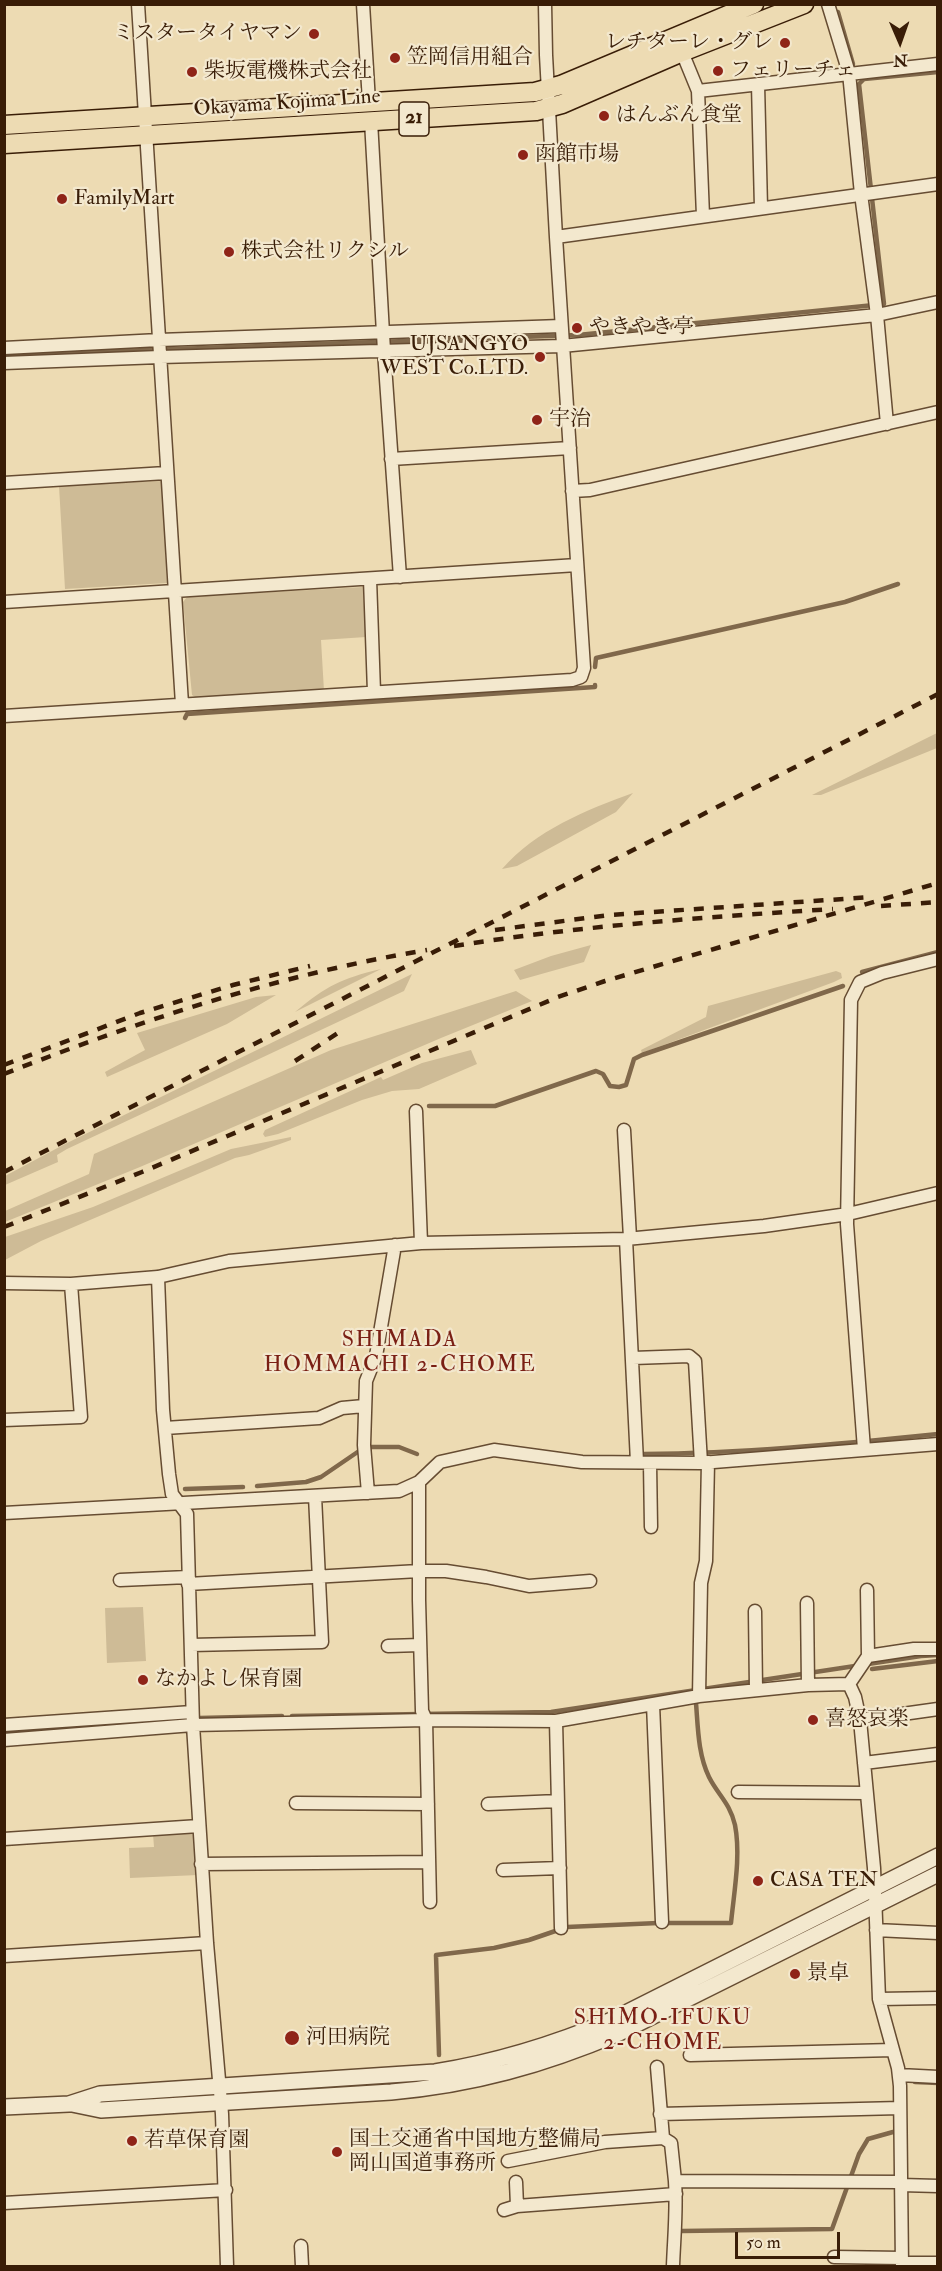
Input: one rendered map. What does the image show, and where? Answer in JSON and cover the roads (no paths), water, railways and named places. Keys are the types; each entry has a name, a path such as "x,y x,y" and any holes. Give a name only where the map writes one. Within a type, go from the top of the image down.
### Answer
{"main road":[{"name":"Okayama Kojima Line","path":"4,125 369,102 507,96 548,90 754,4"},
{"name":"Okayama Kojima Line","path":"4,144 524,113 548,108 804,4"}],"street":[{"path":"138,4 182,704"},
{"path":"363,4 369,102"},
{"path":"4,716 572,680 581,677 584,668 548,108 545,4"},
{"path":"828,4 849,73 868,194 887,424"},
{"path":"682,52 698,91 702,216"},
{"path":"698,91 938,64"},
{"path":"758,84 761,208"},
{"path":"371,121 383,342 400,577"},
{"path":"556,237 938,184"},
{"path":"383,342 562,336 938,302"},
{"path":"4,348 159,349 562,336"},
{"path":"4,363 159,349"},
{"path":"572,490 601,487 938,412"},
{"path":"391,459 570,448"},
{"path":"4,483 166,473"},
{"path":"4,602 577,565"},
{"path":"370,579 374,692"},
{"path":"864,1444 847,1224 851,1000 860,982 882,973 938,959"},
{"path":"416,1111 421,1243"},
{"path":"624,1130 637,1462"},
{"path":"4,1283 70,1284 158,1277 229,1261 421,1243 628,1238 764,1226 848,1214 938,1193"},
{"path":"368,1493 364,1406 366,1381 376,1356 395,1245"},
{"path":"158,1277 165,1428 172,1494 186,1514 193,1719 201,1864 221,2103 227,2266"},
{"path":"4,1420 81,1417 70,1284"},
{"path":"633,1358 689,1356 695,1361 706,1561 701,1583 699,1692"},
{"path":"165,1428 319,1418 342,1408 364,1406"},
{"path":"4,1513 399,1491 419,1482 440,1462 494,1450 582,1462 650,1462 864,1444 938,1444"},
{"path":"650,1462 651,1527"},
{"path":"419,1482 420,1645 428,1804 430,1902"},
{"path":"191,1645 322,1642 315,1496"},
{"path":"120,1580 319,1578 446,1571 529,1586 590,1581"},
{"path":"849,1684 864,1663 867,1590"},
{"path":"807,1603 808,1677"},
{"path":"756,1611 756,1684"},
{"path":"388,1646 420,1645"},
{"path":"864,1663 914,1650 938,1649"},
{"path":"4,1725 193,1719 424,1716 556,1720 653,1704 699,1692 808,1677 849,1684"},
{"path":"849,1684 855,1697 860,1719 874,1888 879,2000 898,2075 902,2263"},
{"path":"653,1704 662,1922"},
{"path":"860,1719 938,1708"},
{"path":"4,1740 193,1719"},
{"path":"556,1720 561,1928"},
{"path":"864,1762 938,1754"},
{"path":"738,1792 866,1792"},
{"path":"488,1804 558,1801"},
{"path":"296,1803 428,1804"},
{"path":"4,1839 199,1826"},
{"path":"69,2104 100,2094 528,2067 574,2052 619,2033 716,1977 794,1928 938,1856"},
{"path":"201,1864 429,1862"},
{"path":"503,1870 560,1868"},
{"path":"4,2108 69,2104 101,2110 438,2088 523,2052 568,2038 802,1942 938,1874"},
{"path":"794,1928 802,1942"},
{"path":"876,1930 938,1933"},
{"path":"4,1956 207,1943"},
{"path":"879,2000 938,1998"},
{"path":"690,2055 893,2050"},
{"path":"523,2052 528,2067"},
{"path":"657,2067 663,2138"},
{"path":"389,2075 391,2092"},
{"path":"898,2075 938,2077"},
{"path":"342,2078 344,2095"},
{"path":"264,2084 265,2100"},
{"path":"660,2114 900,2108"},
{"path":"508,2161 605,2142 663,2138 671,2143 677,2223 673,2266"},
{"path":"516,2182 510,2208 675,2188 850,2182 938,2186"},
{"path":"4,2203 225,2190"},
{"path":"301,2246 302,2266"},
{"path":"834,2257 902,2263 938,2263"}],"waterway":[{"path":"838,12 853,64"},
{"path":"4,355 578,335 884,304 859,84 864,79 938,72"},
{"path":"595,667 596,658 845,602 898,584"},
{"path":"185,718 187,714 595,687 595,685"},
{"path":"862,972 938,952"},
{"path":"429,1106 495,1106 596,1071 603,1074 610,1086 626,1085 634,1059 642,1055 843,986"},
{"path":"644,1454 718,1452 938,1434"},
{"path":"367,1447 399,1447 417,1454"},
{"path":"257,1486 306,1482 321,1477 362,1449"},
{"path":"185,1489 243,1487"},
{"path":"292,1716 551,1712 938,1655"},
{"path":"872,1669 938,1661"},
{"path":"439,2055 436,1955 494,1948 529,1940 567,1927 731,1923 737,1837 730,1811 705,1768 699,1741 696,1703"},
{"path":"200,1718 282,1716"},
{"path":"4,1731 179,1719"},
{"path":"915,2082 938,2083"},
{"path":"682,2231 832,2229 859,2154 868,2139 893,2132"}],"railway":[{"path":"4,1172 938,694"},
{"path":"4,1227 142,1172 558,997 605,981 938,883"},
{"path":"495,930 609,915 872,897"},
{"path":"881,906 938,902"},
{"path":"454,946 595,928 833,909"},
{"path":"4,1074 108,1035 213,1001 319,972 427,950"},
{"path":"4,1065 140,1013 233,985 310,966"},
{"path":"295,1061 341,1031"}],"place":[{"name":"ミスタータイヤマン","path":"314,34"},
{"name":"レチターレ・グレ","path":"785,43"},
{"name":"笠岡信用組合","path":"395,58"},
{"name":"フェリーチェ","path":"718,71"},
{"name":"柴坂電機株式会社","path":"192,72"},
{"name":"はんぶん食堂","path":"604,116"},
{"name":"函館市場","path":"523,155"},
{"name":"FamilyMart","path":"62,199"},
{"name":"株式会社リクシル","path":"229,252"},
{"name":"やきやき亭","path":"577,328"},
{"name":"UJSANGYO WEST Co.LTD.","path":"540,357"},
{"name":"宇治","path":"537,420"},
{"name":"なかよし保育園","path":"143,1680"},
{"name":"喜怒哀楽","path":"813,1720"},
{"name":"CASA TEN","path":"758,1881"},
{"name":"景卓","path":"795,1974"},
{"name":"河田病院","path":"292,2038"},
{"name":"若草保育園","path":"132,2141"},
{"name":"国土交通省中国地方整備局 岡山国道事務所","path":"337,2152"}],"district":[{"name":"SHIMADA HOMMACHI 2-CHOME","path":"400,1354"},
{"name":"SHIMO-IFUKU 2-CHOME","path":"663,2032"}]}
